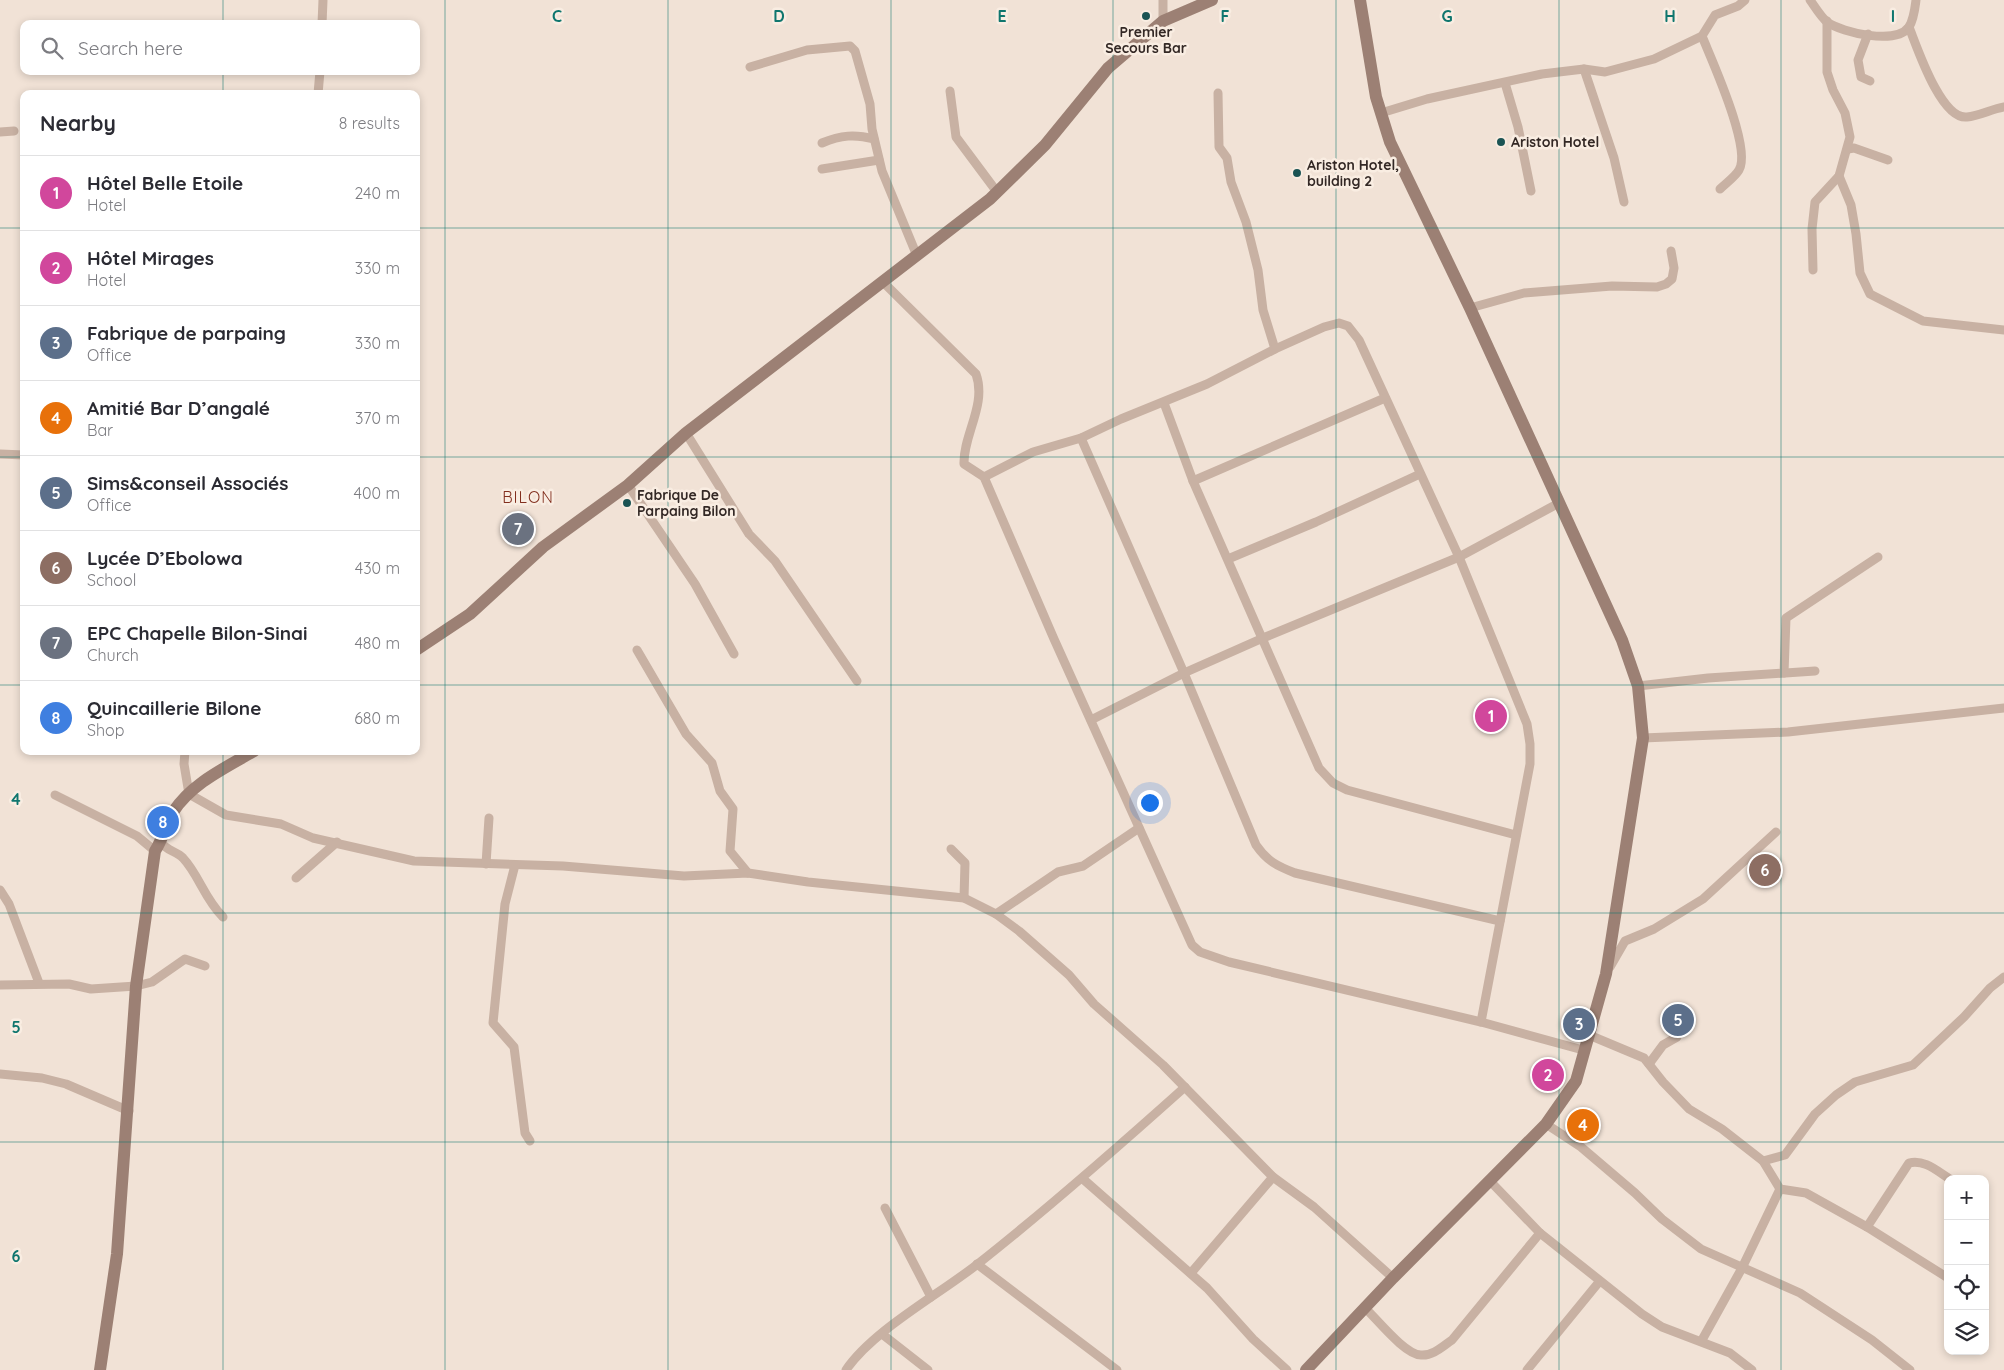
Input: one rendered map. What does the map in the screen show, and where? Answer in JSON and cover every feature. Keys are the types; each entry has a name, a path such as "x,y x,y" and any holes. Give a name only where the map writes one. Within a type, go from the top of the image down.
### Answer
{"main road":[{"path":"420,647 470,614 543,547 628,485 686,433 917,256 997,192 1045,145 1108,68 1163,21 1212,0"},
{"path":"1306,1370 1393,1278 1546,1124 1576,1081 1583,1050 1606,974 1643,738 1638,686 1622,640 1470,308 1390,142 1376,97 1360,0"},
{"path":"100,1370 117,1254 136,986 158,847 172,814 189,794 202,782 247,755"}],"street":[{"path":"322,20 323,0"},
{"path":"1163,0 1163,21"},
{"path":"1381,112 1427,99 1542,74 1584,69 1605,72 1654,59 1702,36 1715,15 1720,11 1738,6 1745,0"},
{"path":"1810,0 1827,21 1855,34 1890,36 1900,34 1908,27 1916,0"},
{"path":"1813,270 1812,229 1815,202 1839,176 1850,136 1845,113 1833,90 1827,72 1827,21"},
{"path":"1908,27 1936,89 1952,112 1966,118 2004,107"},
{"path":"1868,34 1858,60 1862,77 1870,81"},
{"path":"1702,36 1739,133 1742,150 1739,170 1720,189"},
{"path":"750,67 807,50 850,46 855,51 865,85 879,160 892,200 917,256"},
{"path":"1584,69 1614,158 1624,202"},
{"path":"318,90 320,75"},
{"path":"1505,83 1518,127 1532,191"},
{"path":"950,91 956,137 997,192"},
{"path":"1218,93 1219,147 1227,158 1230,182 1246,222 1258,270 1263,310 1274,349"},
{"path":"0,132 14,131"},
{"path":"822,143 835,138 856,134 874,139"},
{"path":"1848,148 1854,148 1888,160"},
{"path":"822,169 879,160"},
{"path":"1839,176 1851,205 1860,274 1870,294 1923,321 2004,330"},
{"path":"1470,308 1524,293 1612,286 1657,287 1666,284 1672,279 1674,268 1671,251"},
{"path":"883,282 976,374 978,382 976,413 964,464 984,477 1192,945 1200,952 1229,962 1481,1022 1583,1050"},
{"path":"984,477 1033,452 1081,438 1121,419 1207,384 1274,349 1324,326 1339,323 1348,326 1359,340 1460,557 1527,724 1530,764 1481,1022"},
{"path":"1193,481 1385,398"},
{"path":"1164,403 1193,481 1319,768 1333,783 1347,790 1516,835"},
{"path":"686,433 748,534 775,562 858,681"},
{"path":"1081,438 1184,673 1256,845 1264,857 1274,865 1295,873 1500,921"},
{"path":"0,454 20,455"},
{"path":"1228,559 1316,522 1420,474"},
{"path":"628,485 694,584 734,654"},
{"path":"1091,720 1184,673 1263,638 1460,557 1559,503"},
{"path":"1784,673 1786,618 1878,557"},
{"path":"637,650 686,734 712,763 720,791 733,809 730,851 748,873"},
{"path":"1638,686 1815,671"},
{"path":"1643,738 1788,732 2004,708"},
{"path":"185,755 184,764 189,794 226,814 281,824 313,838 337,842 401,859 622,870 684,876 748,873 808,882 964,898 996,914 1019,931 1069,976 1094,1004 1185,1087 1273,1177 1314,1207 1393,1278"},
{"path":"55,795 158,847 163,847 182,857 211,904 224,917"},
{"path":"486,864 489,818"},
{"path":"996,914 1058,872 1083,866 1139,828"},
{"path":"1606,974 1625,941 1654,929 1703,899 1776,832"},
{"path":"296,878 337,842"},
{"path":"951,849 965,862 964,898"},
{"path":"515,865 505,904 493,1023 514,1047 525,1133 530,1141"},
{"path":"0,890 9,904 39,983"},
{"path":"0,986 39,983 69,984 91,989 136,986 152,982 185,959 205,966"},
{"path":"1763,1161 1785,1155 1815,1114 1836,1095 1855,1082 1913,1066 1990,988 2004,977"},
{"path":"1589,1035 1644,1058 1662,1082 1689,1109 1722,1129 1763,1161 1780,1189 1806,1193 1867,1227 1944,1275"},
{"path":"1649,1064 1663,1045 1676,1037"},
{"path":"0,1074 42,1078 66,1084 128,1110"},
{"path":"846,1370 882,1334 978,1264 1083,1179 1185,1087"},
{"path":"1546,1124 1581,1147 1635,1193 1662,1220 1701,1249 1800,1293 1872,1340 1910,1370"},
{"path":"1867,1227 1908,1163 1915,1161 1924,1163 1944,1175"},
{"path":"1191,1273 1273,1177"},
{"path":"1083,1179 1191,1273 1253,1339 1287,1370"},
{"path":"1489,1180 1540,1233 1599,1282 1662,1327 1702,1340 1730,1353 1752,1370"},
{"path":"1702,1340 1742,1268 1780,1189"},
{"path":"885,1208 931,1298"},
{"path":"1365,1308 1411,1353 1422,1356 1434,1352 1452,1340 1540,1233"},
{"path":"978,1264 1117,1370"},
{"path":"1527,1370 1599,1282"},
{"path":"882,1334 928,1370"}],"place":[{"name":"Premier Secours Bar","path":"1146,16"},
{"name":"Ariston Hotel","path":"1501,142"},
{"name":"Ariston Hotel, building 2","path":"1297,173"},
{"name":"Fabrique De Parpaing Bilon","path":"627,503"},
{"name":"EPC Chapelle Bilon-Sinai","path":"518,529"},
{"name":"Hôtel Belle Etoile","path":"1491,716"},
{"name":"Quincaillerie Bilone","path":"163,822"},
{"name":"Lycée D’Ebolowa","path":"1765,870"},
{"name":"Sims&conseil Associés","path":"1678,1020"},
{"name":"Fabrique de parpaing","path":"1579,1024"},
{"name":"Hôtel Mirages","path":"1548,1075"},
{"name":"Amitié Bar D’angalé","path":"1583,1125"}],"district":[{"name":"BILON","path":"528,497"}]}
